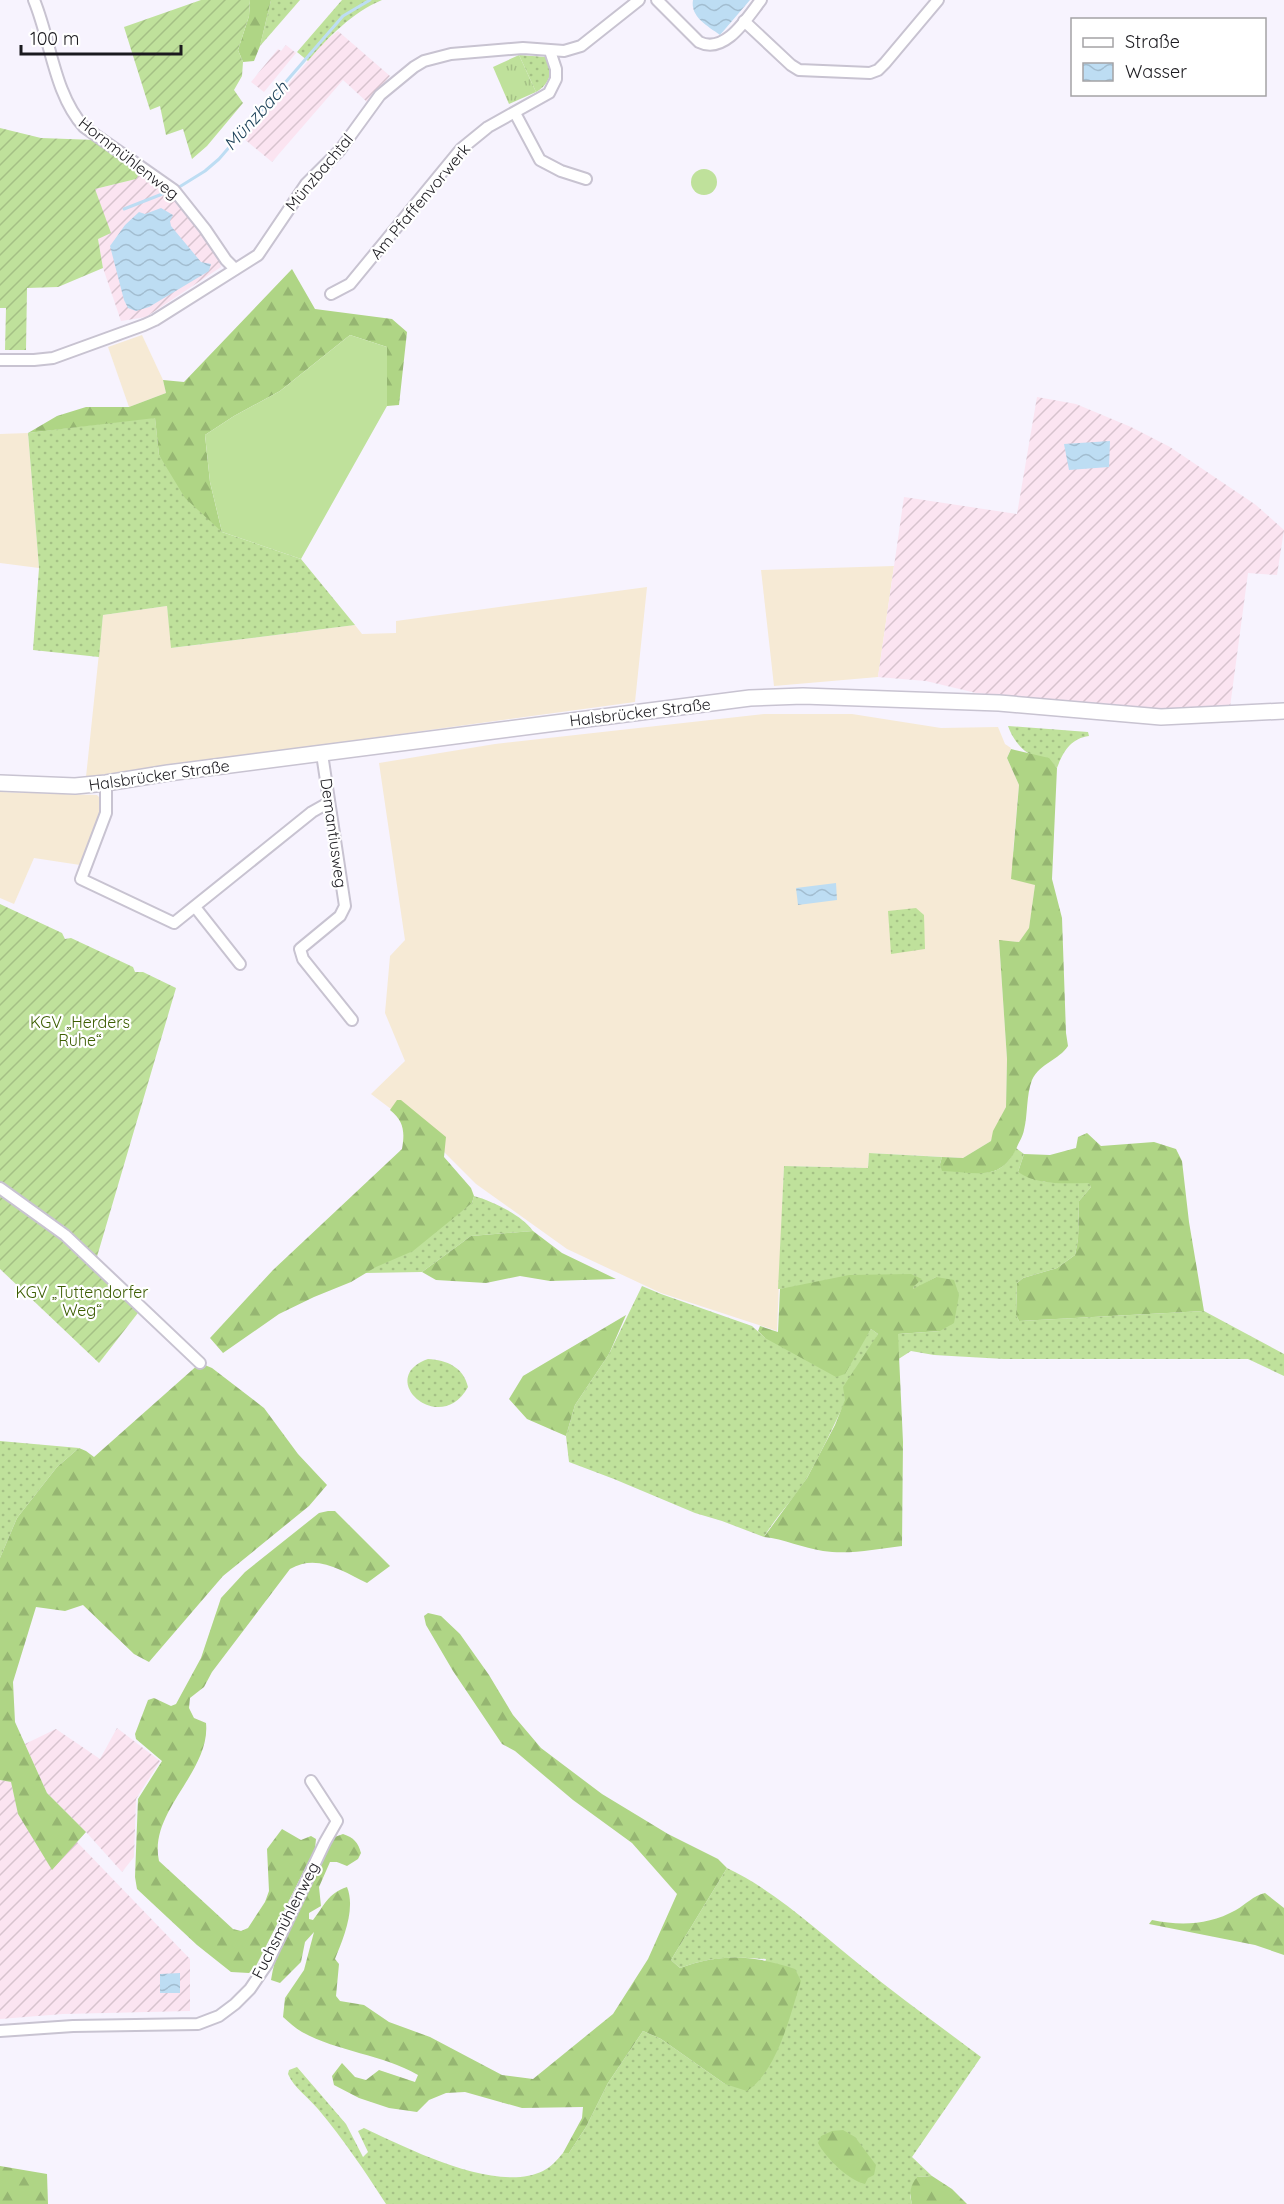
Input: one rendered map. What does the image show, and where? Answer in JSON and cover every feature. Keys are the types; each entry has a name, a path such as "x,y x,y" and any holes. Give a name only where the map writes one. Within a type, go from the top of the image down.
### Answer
{"main road":[{"name":"Halsbrücker Straße","path":"0,783 75,786 106,783 168,773 750,698 803,696 999,703 1161,717 1284,711"}],"street":[{"name":"Hornmühlenweg","path":"34,0 64,92 76,118 84,127 166,184 179,196 235,269"},
{"name":"Münzbachtal","path":"0,360 53,358 144,325 258,255 280,219 306,184 340,150 380,95 424,61 451,54 523,48 564,51 581,46 639,0"},
{"path":"657,0 699,42 707,46 721,43 744,21 761,0"},
{"path":"744,21 799,70 870,73 878,70 885,63 938,0"},
{"name":"Am Pfaffenvorwerk","path":"331,294 350,284 461,148 488,127 549,93 554,86 556,69 550,51"},
{"path":"515,112 540,160 561,171 586,179"},
{"name":"Demantiusweg","path":"322,754 345,906 340,916 300,949 303,959 352,1020"},
{"path":"106,783 106,813 81,879 174,923 312,812 328,803"},
{"path":"195,907 240,964"},
{"path":"0,1188 65,1235 200,1363"},
{"name":"Fuchsmühlenweg","path":"0,2031 73,2026 198,2024 219,2016 235,2004 250,1989 267,1964 337,1821 311,1781"}],"shaded area":[{"path":"338,31 390,76 367,102 343,80 272,162 243,138 322,44"},
{"path":"286,45 296,53 264,92 251,82 278,49 281,51"},
{"path":"140,173 165,188 194,221 216,251 221,267 146,317 121,321 103,268 98,239 95,189 136,179"},
{"path":"142,335 163,380 166,393 129,407 108,347"},
{"path":"1037,397 1076,404 1131,427 1170,447 1256,505 1284,530 1277,575 1248,573 1230,707 1168,710 976,693 926,681 878,677 904,497 1017,514"},
{"path":"28,433 39,568 0,563 0,434"},
{"path":"894,566 878,677 774,686 761,570"},
{"path":"647,587 635,702 86,777 103,615 167,606 172,648 355,625 362,634 396,633 396,621"},
{"path":"764,714 852,714 941,728 998,727 1005,744 1011,748 1007,758 1019,785 1013,851 1035,885 1029,929 1019,942 999,941 1007,1059 1006,1107 991,1141 963,1158 869,1153 868,1168 784,1166 777,1331 661,1293 567,1249 476,1184 431,1139 371,1094 405,1061 385,1013 390,956 405,940 379,763 495,744"},
{"path":"0,792 97,795 104,802 80,865 34,858 14,904 0,898"},
{"path":"117,1728 160,1761 136,1799 134,1857 122,1872 47,1793 25,1744 56,1729 100,1759"},
{"path":"0,1780 11,1782 18,1814 52,1869 76,1841 190,1959 190,2011 63,2014 0,2019"}],"green space":[{"path":"201,0 250,0 249,16 238,50 243,62 242,76 234,90 243,103 207,146 192,159 183,129 166,135 160,106 150,110 124,27"},
{"path":"250,0 271,0 254,61 243,62 238,50 249,16"},
{"path":"271,0 300,0 260,46"},
{"path":"342,0 382,0 361,11 341,26 308,61 297,52"},
{"path":"519,55 546,57 549,62 549,77 544,86 536,92"},
{"path":"519,55 536,92 509,104 493,67"},
{"path":"0,128 41,138 95,140 119,155 140,173 136,179 95,189 111,233 98,239 103,268 58,287 27,288 26,350 5,350 6,308 0,308"},
{"path":"704,169 713,173 717,182 713,191 704,195 695,191 691,182 695,173"},
{"path":"292,269 315,309 392,319 407,332 399,405 387,406 387,347 350,335 280,391 205,435 210,482 222,532 185,498 159,455 155,418 28,433 57,416 86,407 129,407 166,393 163,380 184,382"},
{"path":"350,335 387,347 387,406 301,559 222,532 210,482 205,435 280,391"},
{"path":"155,417 159,455 222,532 301,559 355,625 171,648 167,606 103,615 99,657 33,650 39,568 28,433"},
{"path":"1008,726 1088,732 1089,736 1077,740 1068,747 1057,768 1046,758 1025,751 1016,741"},
{"path":"1011,749 1049,758 1057,768 1052,879 1062,918 1068,1046 1035,1074 1029,1092 1023,1134 1011,1158 1003,1166 986,1173 942,1171 940,1164 942,1157 963,1158 991,1141 993,1131 1006,1107 1007,1059 999,940 1019,942 1029,928 1035,885 1011,879 1019,785 1007,758"},
{"name":"KGV „Herders Ruhe“","path":"0,904 62,933 65,939 71,938 133,967 135,972 143,972 176,988 96,1260 36,1214 0,1182"},
{"path":"916,908 924,915 925,949 891,954 888,911"},
{"path":"397,1100 401,1100 446,1137 444,1157 471,1188 474,1196 472,1203 413,1251 279,1314 223,1353 210,1338 273,1270 402,1149 401,1123 390,1110"},
{"path":"1087,1133 1101,1146 1154,1142 1176,1149 1182,1161 1189,1222 1204,1311 1019,1321 1016,1315 1017,1283 1023,1278 1057,1268 1075,1255 1078,1239 1079,1201 1091,1187 1089,1183 1052,1183 1034,1180 1018,1172 1024,1154 1050,1155 1076,1148 1078,1137"},
{"path":"1016,1148 1024,1154 1018,1172 1045,1182 1090,1183 1091,1187 1079,1201 1078,1239 1075,1255 1057,1268 1023,1278 1017,1283 1016,1315 1019,1321 1204,1311 1284,1354 1284,1376 1248,1359 1004,1359 934,1355 911,1351 897,1360 898,1334 940,1331 936,1277 913,1290 912,1287 778,1289 784,1166 868,1168 869,1153 942,1157 940,1164 973,1172 984,1172 1002,1167"},
{"name":"KGV „Tuttendorfer Weg“","path":"0,1195 73,1249 141,1309 99,1363 0,1269"},
{"path":"474,1196 506,1209 522,1219 533,1231 471,1236 422,1272 365,1273 454,1216 472,1203"},
{"path":"533,1231 562,1253 616,1279 550,1281 520,1276 486,1283 436,1280 422,1272 471,1236"},
{"path":"911,1274 922,1279 913,1289 936,1277 954,1280 959,1295 954,1323 940,1331 898,1334 903,1442 902,1546 833,1552 764,1537 807,1478 835,1425 845,1400 843,1387 878,1334 871,1329 845,1374 836,1377 765,1338 758,1331 760,1326 778,1332 780,1289 849,1275"},
{"path":"642,1286 752,1326 765,1338 861,1344 871,1329 878,1334 808,1476 764,1537 695,1513 569,1462 566,1436 575,1405 609,1354"},
{"path":"626,1315 609,1354 575,1405 566,1436 527,1419 509,1399 523,1376"},
{"path":"428,1359 448,1363 466,1380 468,1387 456,1401 442,1407 429,1406 417,1399 410,1390 408,1379 413,1368"},
{"path":"200,1363 212,1368 264,1408 298,1454 327,1485 309,1506 223,1576 149,1662 134,1654 83,1605 65,1611 36,1607 13,1682 15,1722 47,1793 86,1832 52,1870 18,1814 11,1782 0,1780 0,1558 17,1518 57,1467 79,1448 94,1457"},
{"path":"0,1441 79,1448 57,1467 17,1518 0,1558"},
{"path":"335,1511 390,1566 367,1583 339,1569 320,1563 300,1565 290,1569 212,1672 204,1687 190,1698 189,1708 194,1718 206,1723 205,1741 199,1758 162,1825 158,1843 159,1861 233,1929 241,1931 248,1928 265,1902 269,1891 267,1849 282,1829 301,1840 311,1836 316,1839 315,1849 256,1966 249,1973 231,1972 197,1945 137,1889 135,1877 138,1799 162,1761 136,1739 135,1734 148,1700 154,1698 171,1706 176,1704 201,1658 221,1598 245,1572 319,1513"},
{"path":"428,1613 441,1616 460,1634 489,1675 513,1715 541,1748 602,1794 668,1834 718,1859 727,1868 671,1960 680,1968 710,1960 738,1958 766,1961 795,1969 801,1981 782,2041 767,2070 747,2091 725,2084 661,2039 643,2031 608,2083 586,2127 569,2153 563,2153 582,2118 583,2107 522,2108 465,2092 446,2093 429,2100 417,2112 389,2108 359,2098 334,2085 332,2076 342,2063 355,2077 366,2080 379,2070 415,2082 418,2075 390,2062 316,2039 299,2030 283,2017 285,1998 304,1970 314,1932 305,1942 301,1962 280,1983 271,1980 275,1961 296,1907 332,1838 343,1834 355,1841 361,1853 358,1859 347,1866 330,1862 319,1887 321,1906 309,1913 309,1919 313,1920 331,1897 347,1887 350,1905 345,1933 335,1959 339,1964 336,1996 340,2001 364,2005 389,2022 430,2037 502,2075 533,2079 613,2014 648,1959 677,1894 632,1843 573,1800 515,1751 502,1744 453,1671 426,1625 424,1616"},
{"path":"727,1868 779,1900 890,1989 981,2057 912,2157 932,2176 917,2177 910,2196 912,2204 386,2204 336,2132 288,2074 289,2070 297,2067 346,2124 363,2157 368,2152 358,2131 364,2128 452,2166 477,2173 501,2177 524,2177 543,2171 563,2153 569,2153 586,2127 608,2083 643,2031 661,2039 725,2084 766,1959 723,1958 702,1961 680,1968 671,1960"},
{"path":"1265,1893 1284,1908 1284,1955 1255,1945 1149,1924 1152,1920 1195,1923 1216,1919"},
{"path":"843,2130 855,2137 876,2165 874,2175 868,2178 865,2184 858,2182 838,2168 818,2143 821,2136 832,2131"},
{"path":"0,2166 47,2174 48,2204 0,2204"},
{"path":"932,2176 952,2189 967,2204 912,2204 911,2190 917,2177"}],"water":[{"path":"693,0 750,0 720,35 697,16"},
{"path":"161,208 173,215 170,221 171,226 201,262 211,264 209,271 149,307 136,311 128,308 124,300 110,246 125,225 139,212 145,214"},
{"path":"1110,441 1109,467 1069,470 1064,444"},
{"path":"836,883 837,900 798,905 796,888"},
{"path":"180,1973 180,1993 160,1993 160,1974"}],"waterway":[{"name":"Münzbach","path":"176,189 205,171 219,159 343,16 370,0"},
{"name":"Münzbach","path":"124,209 170,191"}]}
